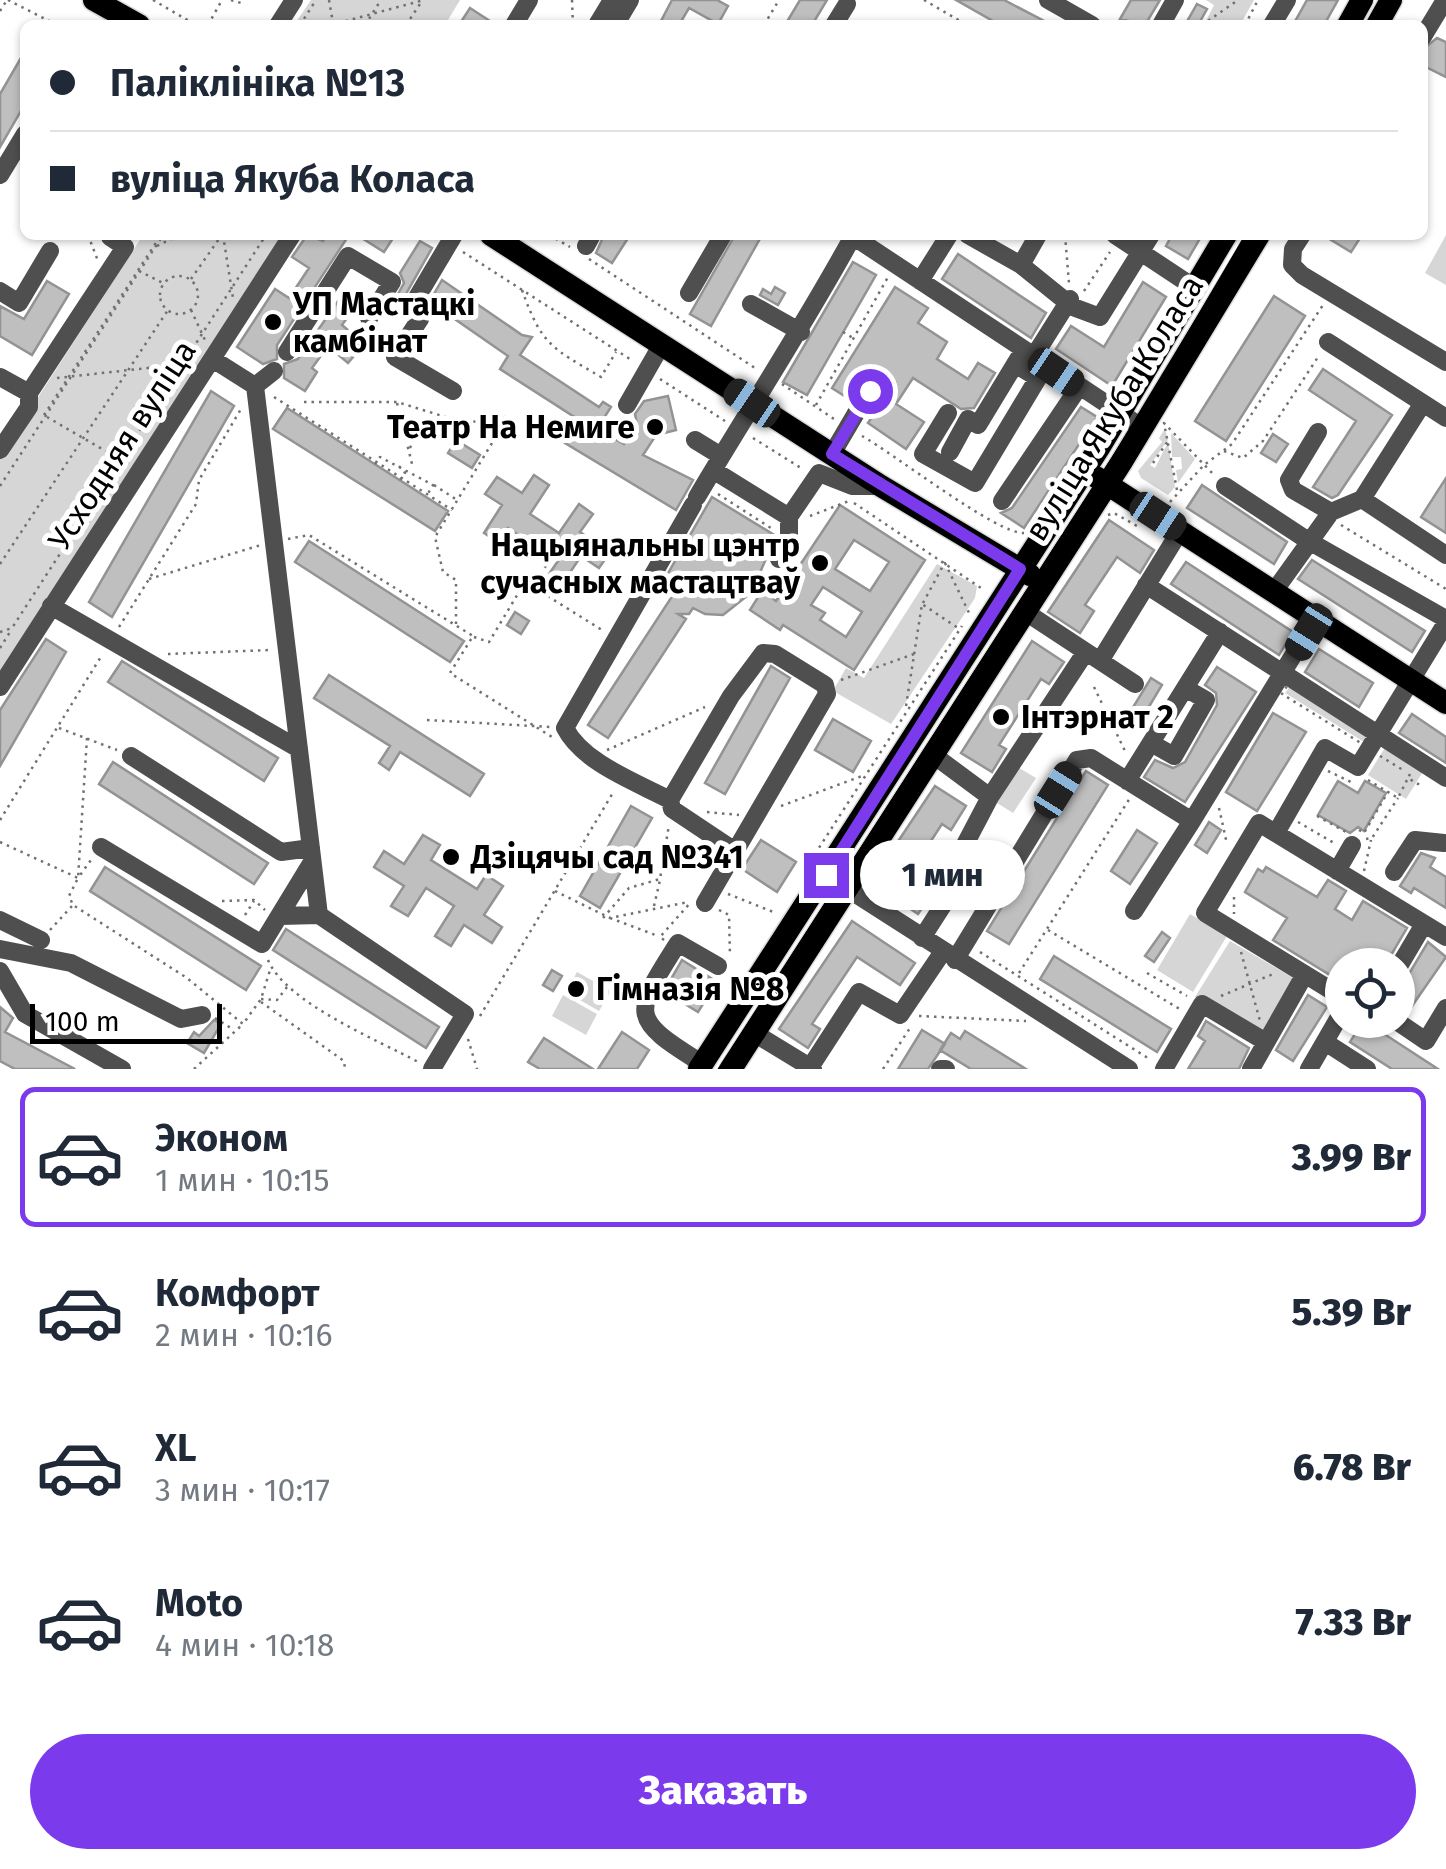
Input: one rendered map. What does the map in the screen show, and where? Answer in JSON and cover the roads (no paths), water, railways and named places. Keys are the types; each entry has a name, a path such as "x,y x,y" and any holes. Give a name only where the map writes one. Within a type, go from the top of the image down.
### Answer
{"main road":[{"path":"94,0 130,20"},
{"path":"500,240 881,486 1043,582"},
{"name":"вуліца Якуба Коласа","path":"701,1066 1085,470 1223,240"},
{"name":"вуліца Якуба Коласа","path":"731,1069 1108,484 1256,240"},
{"path":"1085,470 1446,703"}],"street":[{"path":"1048,0 1083,20"},
{"path":"1428,28 1445,0"},
{"path":"837,20 846,4"},
{"path":"0,175 20,142"},
{"path":"0,450 30,407 35,386 125,247 113,240"},
{"name":"Усходняя вуліца","path":"0,687 289,240"},
{"path":"450,240 410,310 420,319 395,356 452,391"},
{"path":"689,293 721,240"},
{"path":"732,849 671,804 564,736 737,428 800,332 850,240"},
{"path":"858,240 1024,357 1143,428"},
{"path":"920,281 946,240"},
{"path":"977,240 1021,265 1092,316 1105,314 1148,240"},
{"path":"1021,265 1035,240"},
{"path":"1123,240 1195,288"},
{"path":"1299,240 1293,250 1292,265 1446,362"},
{"path":"0,291 18,302 50,251"},
{"path":"286,352 348,256 392,282 369,318"},
{"path":"950,452 968,419 978,425 1024,357 1072,303"},
{"path":"750,304 800,332"},
{"path":"1328,342 1446,418"},
{"path":"627,405 662,344"},
{"path":"948,413 923,454 974,484 1038,378 1024,357"},
{"path":"214,360 255,386"},
{"path":"255,386 274,371"},
{"path":"0,377 35,386"},
{"path":"255,386 319,914"},
{"path":"1002,501 1079,387"},
{"path":"832,454 870,391"},
{"path":"1275,590 1329,514 1362,499 1423,404"},
{"path":"1318,432 1289,480 1293,490 1329,514"},
{"path":"696,440 717,463 795,522"},
{"path":"779,559 803,494 815,476 824,472 852,486 881,486"},
{"path":"1226,486 1307,540 1446,621 1358,767 1325,748 1277,834"},
{"path":"1362,499 1446,555"},
{"path":"922,938 954,888 959,856 990,797 1146,585 1180,530"},
{"path":"1146,585 1446,778"},
{"path":"52,606 299,749"},
{"path":"1024,612 1136,684"},
{"path":"1134,911 1316,618"},
{"path":"1133,780 1151,743 1220,632"},
{"path":"671,804 731,696 762,654 775,654 826,685 827,694 703,898"},
{"path":"1151,743 1174,756 1206,700 1185,688"},
{"path":"932,754 990,797"},
{"path":"132,756 281,852 312,855"},
{"path":"754,1033 810,1068 858,992 900,1015 964,942 1076,760 1091,758 1133,780 1192,821"},
{"path":"1325,986 1205,913 1259,823 1446,937"},
{"path":"1394,872 1414,840 1445,843"},
{"path":"1338,871 1351,844"},
{"path":"101,846 262,944 312,855"},
{"path":"826,875 1129,1069"},
{"path":"280,916 319,914 465,1014 432,1069"},
{"path":"1410,948 1424,924"},
{"path":"2,927 41,940"},
{"path":"701,1066 652,1031 646,1021 646,993 667,942 678,943 724,964"},
{"path":"0,950 72,963 181,1019 202,1014"},
{"path":"0,971 25,1014 122,1069"},
{"path":"1257,1067 1266,1042 1305,974"},
{"path":"1415,1034 1426,1041 1446,1008"},
{"path":"1164,1069 1197,1012 1266,1042"},
{"path":"1309,1069 1327,1038"},
{"path":"1325,1042 1367,1069"}],"tram line":[{"path":"1361,20 1372,0"},
{"path":"719,1069 1141,414 1243,240"}],"place":[{"name":"УП Мастацкі камбінат","path":"273,322"},
{"name":"Театр На Немиге","path":"655,427"},
{"name":"Нацыянальны цэнтр сучасных мастацтваў","path":"820,563"},
{"name":"Інтэрнат 2","path":"1001,717"},
{"name":"Дзіцячы сад №341","path":"451,857"},
{"name":"Гімназія №8","path":"576,989"}]}
